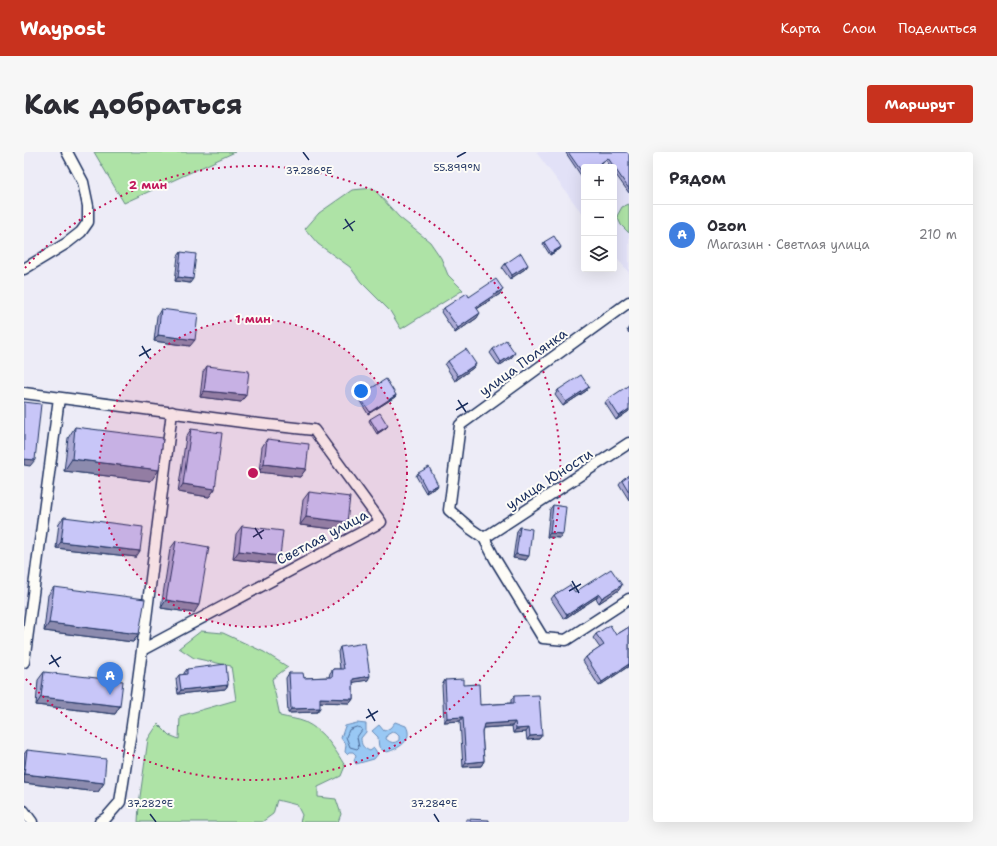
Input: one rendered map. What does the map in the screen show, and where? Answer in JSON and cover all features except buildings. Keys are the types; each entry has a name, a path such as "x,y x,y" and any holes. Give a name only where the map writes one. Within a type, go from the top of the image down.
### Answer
{"street":[{"path":"24,269 67,243 81,232 88,222 88,206 83,182 67,152"},
{"name":"улица Полянка","path":"484,538 449,510 460,426 629,302"},
{"name":"Светлая улица","path":"24,393 314,430 381,522 142,650"},
{"path":"24,662 59,398"},
{"path":"100,822 106,818 120,802 132,726 172,412"},
{"name":"улица Юности","path":"484,538 629,443"},
{"path":"484,538 543,638 566,640 629,599"},
{"path":"24,812 32,822"}],"shaded area":[{"path":"536,152 629,152 629,273 617,258 617,164 581,164 581,212"}],"green space":[{"path":"94,152 235,152 124,203"},
{"path":"373,188 399,217 430,242 441,258 448,275 463,290 401,329 390,311 361,282 350,267 318,244 305,229 319,213 352,190"},
{"path":"629,204 629,233 621,225 617,216 622,207"},
{"path":"201,631 223,633 264,652 288,667 272,679 280,716 305,722 318,730 333,747 345,766 341,776 318,787 318,797 336,799 341,814 338,822 300,822 302,815 297,805 277,800 273,814 262,822 138,822 148,739 158,724 169,735 179,739 180,716 236,700 231,666 194,658 179,648"}],"water":[{"path":"395,722 406,726 408,736 404,743 396,749 387,752 380,748 378,737 372,731 379,725 384,731 390,728","holes":["392,732 399,736 399,740 396,742 386,739 387,735"]},
{"path":"357,723 366,724 366,732 361,738 361,743 363,746 370,751 374,748 378,754 374,759 356,764 354,760 356,755 353,752 349,752 347,754 345,752 346,745 341,738 345,726"}],"place":[{"name":"Ozon","path":"110,695"}]}
